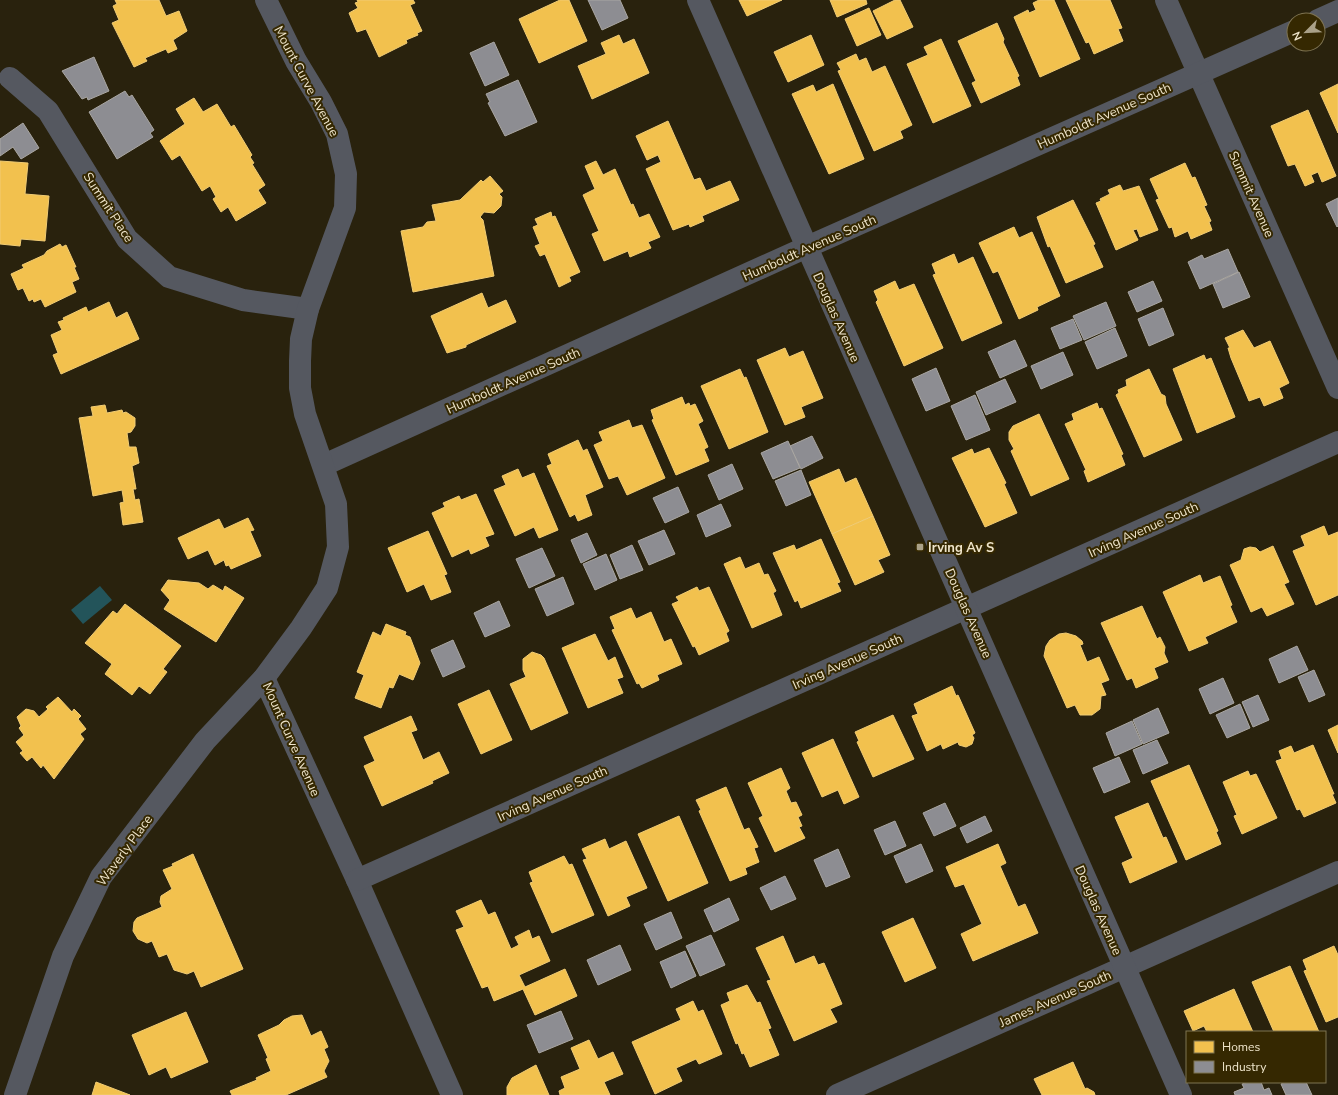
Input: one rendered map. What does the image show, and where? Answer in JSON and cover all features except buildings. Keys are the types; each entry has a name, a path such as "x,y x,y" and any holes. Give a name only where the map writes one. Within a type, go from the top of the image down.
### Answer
{"street":[{"name":"Mount Curve Avenue","path":"266,0 296,61 321,102 337,134 346,174 344,208 308,309 301,340 300,388 305,414 324,465 336,504 338,547 327,588 301,628 264,678 357,880 452,1095"},
{"name":"Douglas Avenue","path":"698,0 1182,1095"},
{"name":"Summit Avenue","path":"1166,0 1338,388"},
{"path":"1326,16 1338,11"},
{"name":"Humboldt Avenue South","path":"324,465 807,247 1286,34"},
{"name":"Summit Place","path":"10,78 48,111 127,239 169,277 243,300 308,309"},
{"name":"Irving Avenue South","path":"357,880 1338,442"},
{"name":"Waverly Place","path":"15,1095 63,956 101,878 205,741 264,678"},
{"name":"James Avenue South","path":"837,1095 1338,872"}],"water":[{"path":"100,586 112,600 83,624 71,610"}],"place":[{"name":"Irving Av S","path":"920,547"}]}
